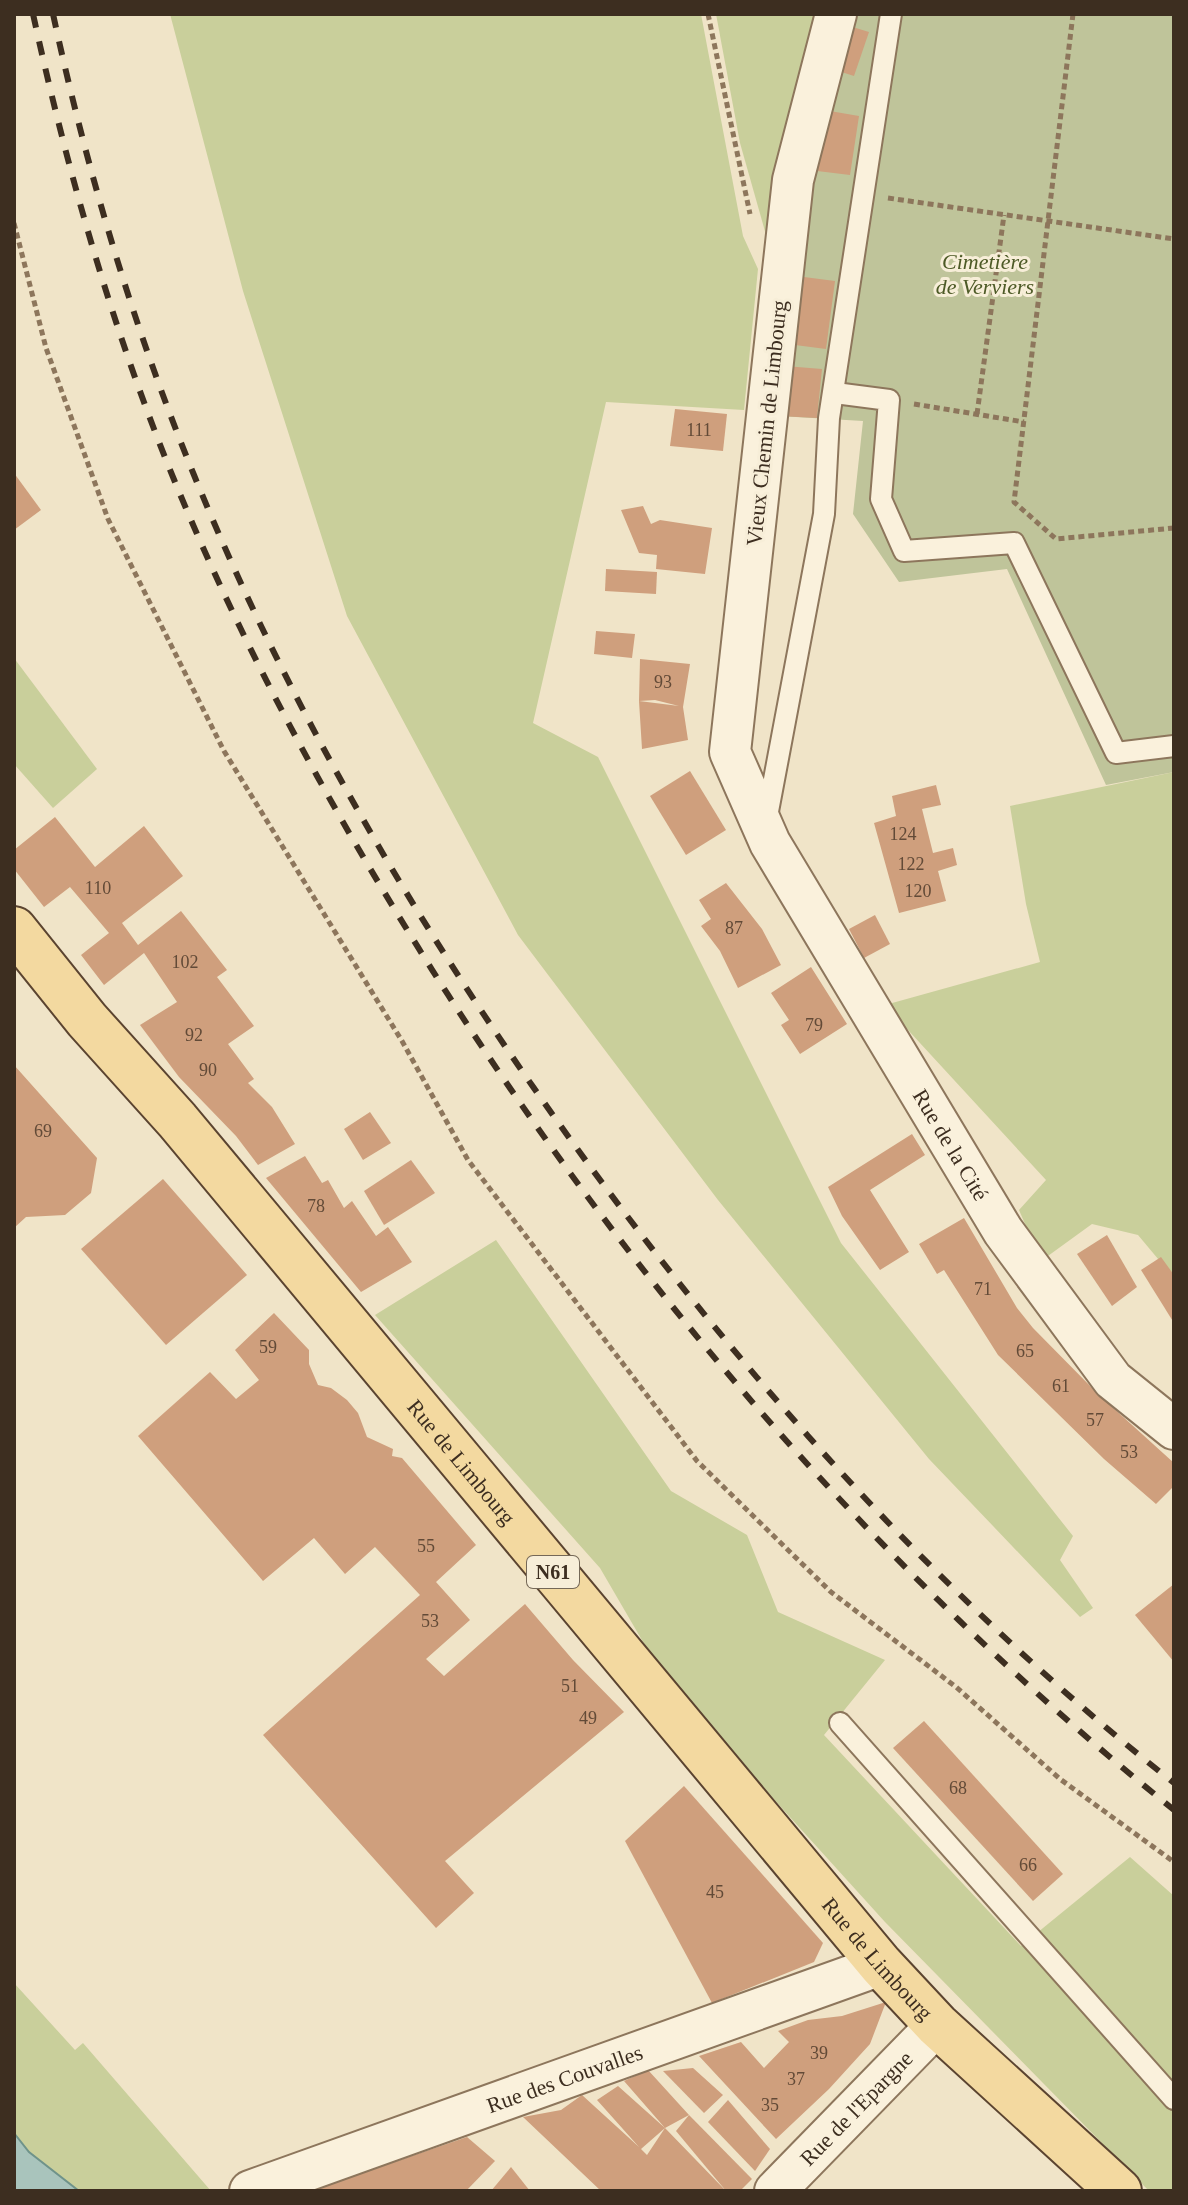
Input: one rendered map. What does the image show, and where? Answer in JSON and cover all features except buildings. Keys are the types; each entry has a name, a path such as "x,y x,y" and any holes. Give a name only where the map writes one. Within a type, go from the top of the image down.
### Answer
{"main road":[{"name":"Rue de Limbourg","path":"14,929 87,1020 177,1120 881,1965 937,2025 1119,2191"}],"street":[{"name":"Vieux Chemin de Limbourg","path":"765,830 730,752 793,180 836,14"},
{"name":"Rue de la Cité","path":"765,830 1003,1231 1113,1380 1174,1429"},
{"name":"Rue des Couvalles","path":"250,2191 881,1965"},
{"name":"Rue de l'Epargne","path":"775,2191 937,2025"}],"lane":[{"path":"765,830 824,514 829,418 891,14"},
{"path":"835,393 889,400 881,499 904,551 1014,543 1116,753 1174,746"},
{"path":"840,1723 1174,2099"}],"path":[{"path":"708,14 752,220"},
{"path":"1073,14 1014,502 1056,539 1174,528"},
{"path":"863,195 1174,239"},
{"path":"977,414 1004,215"},
{"path":"14,223 46,348 108,519 224,751 402,1041 468,1160 697,1461 831,1592 956,1687 1060,1779 1174,1862"},
{"path":"889,400 1024,422"}],"green space":[{"path":"170,14 701,14 743,236 758,269 744,410 606,402 533,723 598,757 841,1243 1073,1536 1060,1560 1093,1608 1080,1617 929,1459 718,1200 518,935 347,616 243,291"},
{"path":"716,14 824,14 768,242 740,143"},
{"name":"Cimetière de Verviers","path":"848,14 1174,14 1174,772 1106,785 1007,569 899,582 853,514 863,421 779,416 803,189"},
{"path":"14,658 97,769 53,808 14,764"},
{"path":"1174,772 1174,1278 1138,1235 1092,1224 1041,1261 1019,1210 1046,1180 885,1005 1040,962 1026,904 1010,806"},
{"path":"496,1240 671,1491 747,1535 778,1612 885,1660 824,1735 1021,1946 1130,1857 1174,1896 1174,2191 1149,2191 885,1922 664,1678 600,1568 375,1315"},
{"path":"14,1983 75,2050 83,2043 211,2191 79,2191 29,2152 14,2133"}],"water":[{"path":"14,2133 29,2152 79,2191 14,2191"}],"railway":[{"path":"33,14 61,133 94,251 132,368 175,482 227,599 284,714 345,826 411,936 490,1059 574,1178 662,1294 755,1406 853,1514 956,1617 1063,1716 1174,1810"},
{"path":"53,14 113,248 151,362 194,475 230,560 311,726 451,965 622,1210 692,1300 841,1473 1002,1635 1086,1711 1174,1783"}]}
